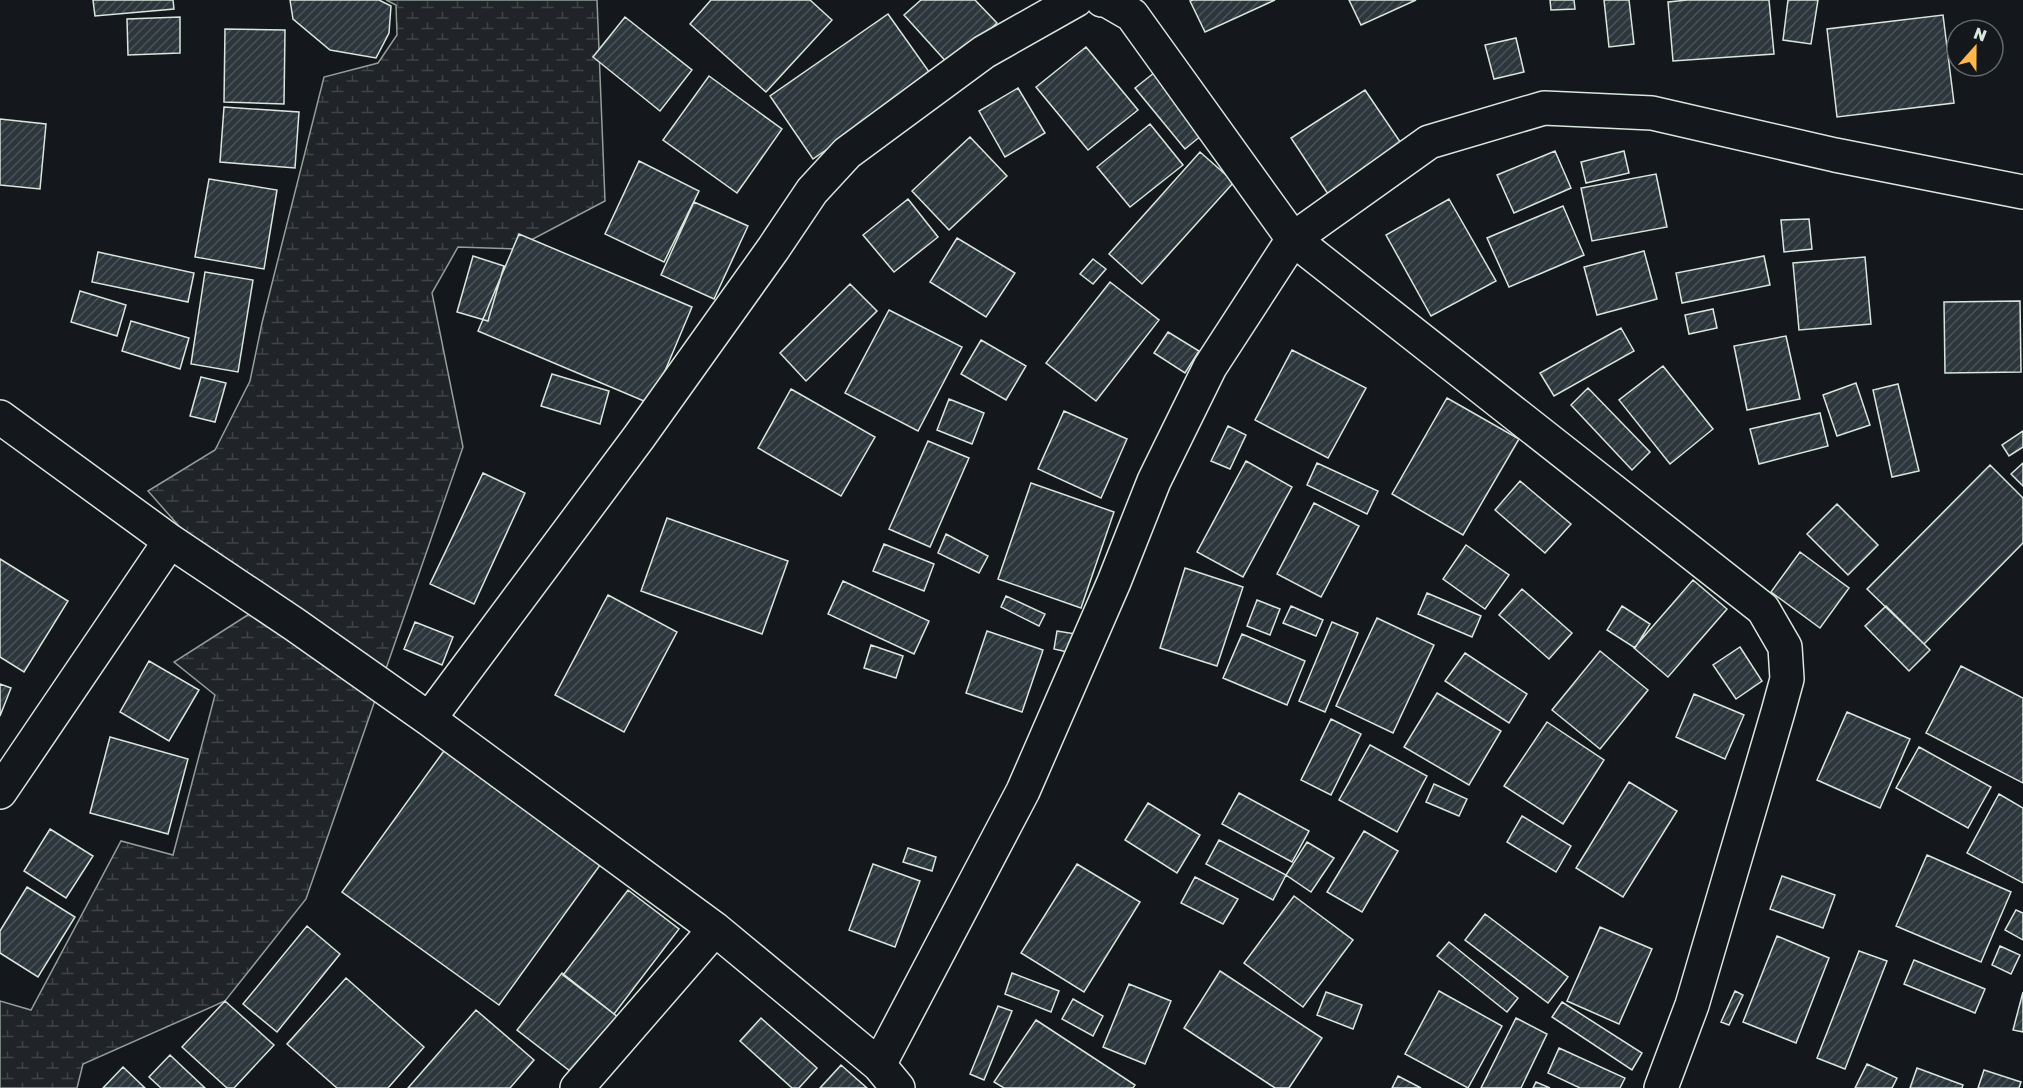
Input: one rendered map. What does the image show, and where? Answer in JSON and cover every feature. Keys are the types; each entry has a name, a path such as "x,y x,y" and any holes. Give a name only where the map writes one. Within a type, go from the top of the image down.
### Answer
{"street":[{"path":"429,719 639,437 773,249 812,190 847,153 984,52 1076,0"},
{"path":"1102,0 1132,15 1293,239 1763,609 1785,647 1787,678 1778,712 1692,1005 1661,1088"},
{"path":"0,417 171,541 429,719 715,929 889,1077 1023,791 1114,582 1154,481 1210,367 1293,239 1429,142 1544,108 1652,113 1835,155 2023,192"},
{"path":"0,792 171,541"},
{"path":"577,1088 715,929"}],"green space":[{"path":"386,0 597,0 605,201 514,249 458,247 432,293 463,447 306,899 225,1001 83,1064 77,1088 0,1088 0,1001 31,1010 121,841 173,855 215,695 174,662 254,611 148,491 215,450 250,381 262,323 324,77 378,63 397,35 396,5"}],"building":[{"path":"93,0 173,0 174,9 95,16"},
{"path":"290,0 379,0 391,6 389,33 376,58 330,50 293,19"},
{"path":"711,0 810,0 832,20 766,92 690,24"},
{"path":"921,0 975,0 997,23 950,66 904,15"},
{"path":"1275,0 1205,32 1190,1"},
{"path":"1349,0 1416,0 1361,25"},
{"path":"1550,0 1574,0 1575,9 1551,10"},
{"path":"1604,0 1629,0 1634,44 1609,47"},
{"path":"1769,0 1774,54 1673,61 1668,2"},
{"path":"1788,0 1818,0 1811,44 1783,40"},
{"path":"888,14 932,76 813,159 770,96"},
{"path":"1943,15 1945,78 1951,78 1954,103 1837,117 1827,29"},
{"path":"180,17 180,53 128,55 127,19"},
{"path":"625,17 692,70 660,111 593,57"},
{"path":"225,29 285,30 284,104 224,102"},
{"path":"1516,38 1524,72 1494,79 1485,45"},
{"path":"1086,47 1138,110 1088,150 1036,87"},
{"path":"1159,69 1208,130 1185,149 1135,88"},
{"path":"709,76 782,129 737,193 663,140"},
{"path":"1018,88 1045,133 1005,157 979,111"},
{"path":"1365,90 1405,149 1330,197 1291,138"},
{"path":"224,107 299,112 295,168 220,162"},
{"path":"0,119 46,124 40,189 0,185"},
{"path":"1150,124 1183,165 1130,207 1097,167"},
{"path":"970,137 1007,176 949,230 912,191"},
{"path":"1555,151 1571,188 1514,213 1497,175"},
{"path":"1624,151 1629,173 1586,183 1581,162"},
{"path":"1200,152 1234,182 1142,284 1109,254"},
{"path":"639,161 699,191 664,262 605,234"},
{"path":"1656,174 1667,227 1592,241 1581,188"},
{"path":"209,179 277,190 264,269 195,257"},
{"path":"908,199 938,237 894,272 863,235"},
{"path":"1449,199 1496,281 1431,316 1386,235"},
{"path":"694,202 748,226 714,299 661,275"},
{"path":"1563,206 1584,255 1509,287 1487,238"},
{"path":"1809,219 1812,249 1784,252 1781,220"},
{"path":"519,234 692,307 651,404 478,331"},
{"path":"957,238 1015,273 986,317 930,282"},
{"path":"1644,251 1657,299 1597,315 1584,267"},
{"path":"98,252 194,273 188,302 92,282"},
{"path":"473,256 504,266 488,321 457,312"},
{"path":"1764,256 1770,285 1682,303 1676,273"},
{"path":"1865,257 1871,324 1799,330 1793,263"},
{"path":"1093,259 1106,269 1093,284 1080,274"},
{"path":"205,272 253,280 238,372 191,364"},
{"path":"1110,282 1159,320 1096,401 1046,363"},
{"path":"850,284 877,311 806,381 780,353"},
{"path":"80,291 126,305 117,336 71,322"},
{"path":"2020,301 2021,372 1945,373 1944,302"},
{"path":"1713,309 1717,328 1689,334 1685,315"},
{"path":"889,310 962,347 918,431 845,393"},
{"path":"131,321 189,338 180,369 122,351"},
{"path":"1621,328 1634,351 1554,396 1540,373"},
{"path":"1168,332 1199,351 1185,373 1154,353"},
{"path":"1786,336 1800,399 1747,410 1734,346"},
{"path":"981,340 1026,366 1006,400 961,374"},
{"path":"1292,350 1366,388 1328,458 1255,420"},
{"path":"1663,366 1713,429 1670,464 1619,400"},
{"path":"552,374 609,391 600,424 541,406"},
{"path":"201,377 226,383 215,422 190,416"},
{"path":"1856,383 1870,425 1837,436 1823,395"},
{"path":"1898,384 1919,471 1892,477 1873,390"},
{"path":"1588,388 1650,452 1632,470 1571,405"},
{"path":"791,389 875,437 841,496 758,448"},
{"path":"1447,398 1519,439 1463,535 1392,494"},
{"path":"949,399 984,413 972,444 937,430"},
{"path":"1064,411 1127,439 1101,498 1038,469"},
{"path":"1820,413 1828,446 1759,464 1750,429"},
{"path":"1228,426 1246,435 1230,469 1211,461"},
{"path":"2023,431 2023,447 2009,456 2002,445"},
{"path":"928,441 969,458 930,547 889,529"},
{"path":"1246,461 1292,487 1243,577 1197,552"},
{"path":"1317,463 1378,491 1367,514 1307,485"},
{"path":"2023,463 2023,486 2011,474"},
{"path":"1990,465 2023,498 2023,543 1924,644 1867,589"},
{"path":"483,473 525,493 474,604 430,584"},
{"path":"1520,481 1571,524 1545,553 1495,510"},
{"path":"1031,483 1114,512 1081,608 998,579"},
{"path":"1314,503 1359,526 1321,597 1277,574"},
{"path":"1837,504 1878,545 1848,575 1807,534"},
{"path":"667,518 788,561 762,634 641,591"},
{"path":"946,534 988,556 979,573 938,553"},
{"path":"884,544 934,564 924,591 873,571"},
{"path":"1466,545 1509,575 1485,609 1443,579"},
{"path":"1800,552 1849,588 1820,628 1771,592"},
{"path":"0,559 68,601 24,672 0,657"},
{"path":"1185,568 1243,587 1217,666 1160,648"},
{"path":"1693,580 1727,609 1668,677 1634,648"},
{"path":"843,581 929,621 914,654 828,614"},
{"path":"1522,589 1572,633 1549,659 1499,615"},
{"path":"1427,593 1481,616 1472,637 1418,614"},
{"path":"608,595 677,632 624,732 555,695"},
{"path":"1006,596 1045,614 1039,626 1001,607"},
{"path":"1257,600 1280,609 1270,635 1247,626"},
{"path":"1291,606 1323,620 1316,636 1283,623"},
{"path":"1622,606 1650,624 1635,648 1607,630"},
{"path":"1886,606 1930,650 1909,671 1865,626"},
{"path":"1377,618 1434,645 1393,733 1336,706"},
{"path":"415,622 453,637 442,665 404,649"},
{"path":"1332,622 1358,633 1325,712 1299,701"},
{"path":"987,631 1043,650 1022,712 966,693"},
{"path":"1057,631 1076,634 1072,653 1054,649"},
{"path":"1242,634 1305,661 1287,705 1223,678"},
{"path":"871,645 903,656 896,678 864,668"},
{"path":"1740,647 1762,681 1736,699 1713,665"},
{"path":"1600,651 1648,690 1600,749 1552,710"},
{"path":"1465,653 1527,694 1509,723 1445,681"},
{"path":"149,661 199,690 169,741 120,712"},
{"path":"1961,666 2023,698 2023,783 1926,733"},
{"path":"0,684 11,688 0,716"},
{"path":"1437,693 1501,731 1469,785 1404,747"},
{"path":"1694,694 1744,715 1725,759 1676,737"},
{"path":"1847,712 1910,739 1880,808 1817,780"},
{"path":"1331,719 1361,734 1331,795 1301,780"},
{"path":"1547,722 1604,760 1563,824 1504,786"},
{"path":"110,737 188,759 168,834 90,813"},
{"path":"1370,745 1427,776 1397,832 1339,800"},
{"path":"1919,747 1991,787 1968,828 1896,788"},
{"path":"446,748 603,861 499,1005 342,892"},
{"path":"1629,782 1677,811 1623,897 1576,868"},
{"path":"1434,784 1467,799 1459,816 1426,802"},
{"path":"1239,793 1309,831 1292,862 1222,824"},
{"path":"1999,794 2023,808 2023,883 1967,853"},
{"path":"1148,803 1200,835 1177,873 1125,840"},
{"path":"1522,816 1571,846 1556,872 1507,842"},
{"path":"50,829 93,856 66,898 24,871"},
{"path":"1364,831 1398,851 1362,912 1327,892"},
{"path":"1219,840 1286,875 1273,900 1206,864"},
{"path":"1307,842 1334,858 1311,892 1286,875"},
{"path":"908,848 936,857 932,871 903,862"},
{"path":"1927,855 2011,892 1981,962 1896,926"},
{"path":"873,864 920,881 895,947 849,930"},
{"path":"1077,864 1140,902 1084,992 1021,953"},
{"path":"1782,876 1835,895 1823,928 1770,909"},
{"path":"1195,877 1238,899 1223,924 1181,903"},
{"path":"27,887 75,917 38,977 0,953 0,931"},
{"path":"628,890 679,929 614,1014 563,975"},
{"path":"1294,896 1353,940 1303,1007 1244,963"},
{"path":"2016,910 2023,913 2023,940 2005,930"},
{"path":"1485,914 1568,977 1548,1003 1465,940"},
{"path":"307,926 340,954 277,1032 243,1004"},
{"path":"1600,927 1652,949 1619,1024 1567,1001"},
{"path":"1777,936 1829,958 1796,1043 1743,1022"},
{"path":"1449,942 1518,998 1507,1012 1437,956"},
{"path":"2000,946 2020,955 2011,974 1992,965"},
{"path":"1859,951 1887,961 1845,1069 1817,1058"},
{"path":"1914,960 1985,989 1975,1013 1904,984"},
{"path":"1220,971 1322,1038 1289,1088 1275,1088 1184,1028"},
{"path":"562,973 623,1021 579,1078 517,1030"},
{"path":"1012,973 1059,991 1051,1012 1005,994"},
{"path":"346,978 424,1047 388,1088 337,1088 287,1044"},
{"path":"1129,984 1171,1001 1145,1064 1103,1047"},
{"path":"1439,991 1502,1026 1468,1088 1405,1054"},
{"path":"1735,991 1743,995 1729,1025 1721,1022"},
{"path":"1326,992 1362,1005 1353,1029 1317,1015"},
{"path":"2023,992 2023,1032 2013,1030"},
{"path":"1073,999 1103,1016 1093,1036 1062,1019"},
{"path":"225,1001 274,1045 234,1088 227,1088 182,1047"},
{"path":"1562,1002 1642,1053 1632,1070 1552,1017"},
{"path":"998,1006 1012,1011 984,1080 970,1074"},
{"path":"476,1010 534,1060 510,1088 408,1088"},
{"path":"761,1018 817,1068 799,1088 792,1088 740,1041"},
{"path":"1516,1018 1547,1034 1521,1088 1481,1088"},
{"path":"1036,1020 1135,1085 1133,1088 1004,1088 994,1082"},
{"path":"1559,1048 1625,1078 1620,1088 1580,1088 1548,1073"},
{"path":"170,1055 205,1088 161,1088 149,1077"},
{"path":"1867,1064 1897,1078 1892,1088 1855,1088"},
{"path":"841,1065 867,1088 820,1088"},
{"path":"123,1067 145,1088 103,1088"},
{"path":"1917,1068 1963,1085 1962,1088 1910,1088"},
{"path":"1984,1070 2021,1082 2019,1088 1978,1088"},
{"path":"1398,1076 1421,1088 1392,1088"},
{"path":"1536,1082 1550,1088 1533,1088"}]}
